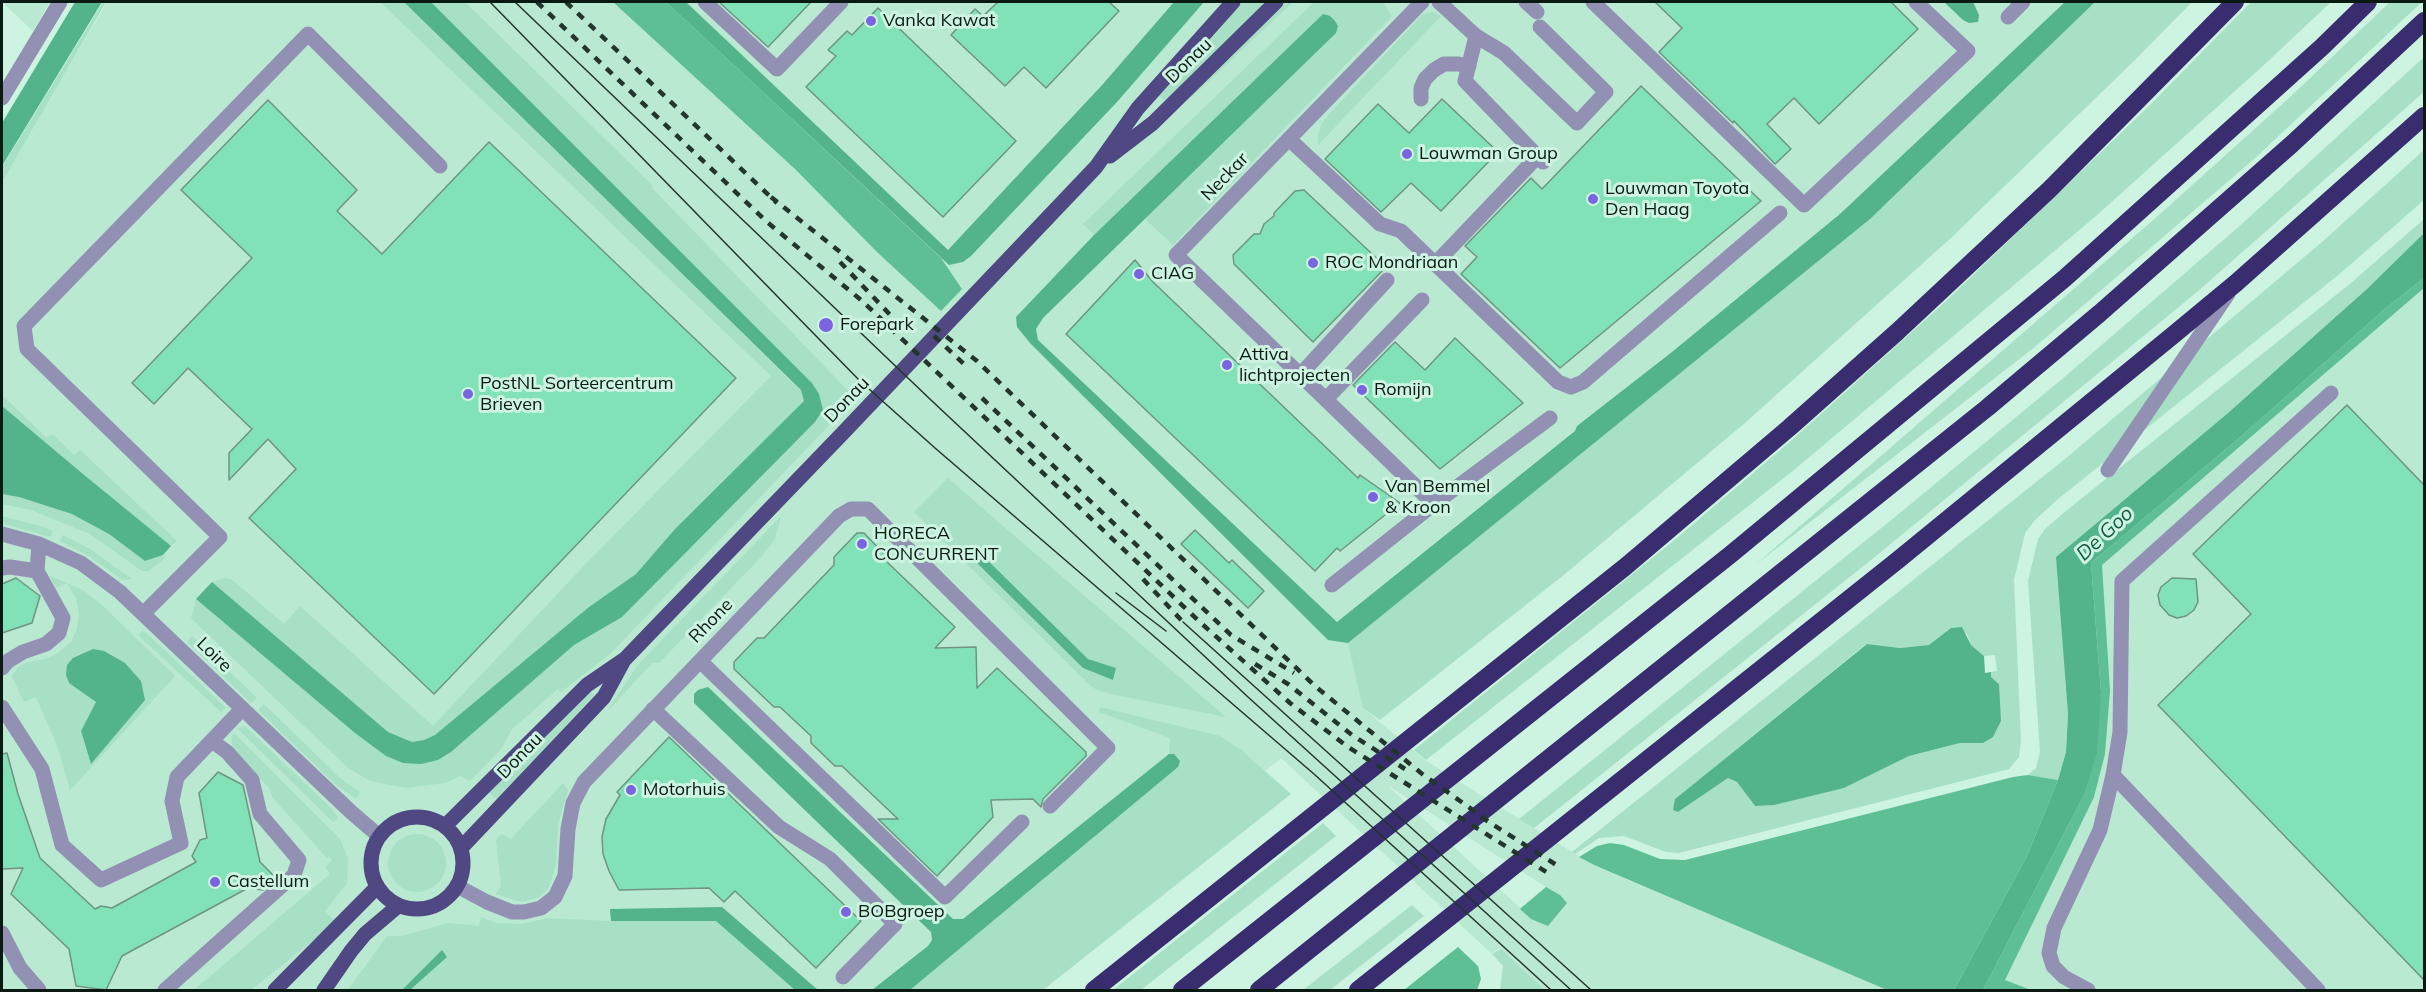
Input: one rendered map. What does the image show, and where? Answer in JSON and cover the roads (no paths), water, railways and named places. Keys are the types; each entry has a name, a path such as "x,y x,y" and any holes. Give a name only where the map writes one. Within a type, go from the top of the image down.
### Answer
{"highway":[{"path":"1094,990 1625,567 1789,428 1897,332 2050,189 2235,2"},
{"path":"1182,990 1730,555 2065,278 2322,47 2368,2"},
{"path":"1259,990 1996,401 2100,313 2274,159 2424,21"},
{"path":"1358,990 1889,568 2236,283 2424,116"}],"main road":[{"name":"Donau","path":"445,826 587,685 625,659 1096,167 1138,108 1233,2"},
{"name":"Donau","path":"1096,167 1153,123 1276,2"},
{"name":"Donau","path":"461,848 604,697 625,659"},
{"path":"410,817 428,818 445,826 461,848 463,863 457,886 449,897 431,907 418,909 398,906 386,898 376,887 371,872 370,857 379,836 392,823 410,817"},
{"path":"275,990 376,887"},
{"path":"324,990 365,934 398,906"}],"street":[{"path":"2,98 60,2"},
{"path":"705,2 777,69 842,2"},
{"name":"Neckar","path":"1422,2 1176,255 1434,504"},
{"path":"1439,2 1476,36 1504,53 1577,123 1606,92 1540,27"},
{"path":"1593,2 1804,205 1968,51 1916,2"},
{"path":"2008,17 2023,2"},
{"path":"143,614 220,537 27,349 24,326 308,34 440,166"},
{"path":"1435,264 1540,159 1465,81 1476,36"},
{"path":"1421,99 1421,88 1425,79 1434,70 1444,64 1468,66"},
{"path":"1289,139 1380,224 1401,231 1558,382 1571,387 1583,382 1780,213"},
{"path":"1300,375 1387,280"},
{"path":"2108,470 2236,283"},
{"path":"1326,399 1422,300"},
{"path":"2088,990 2064,977 2054,966 2049,946 2054,928 2100,830 2113,775 2120,732 2122,581 2331,393"},
{"path":"1332,585 1434,504 1550,418"},
{"name":"Rhone","path":"457,886 512,912 533,910 550,902 562,885 573,802 584,782 838,516 851,509 868,509 1108,748 1050,806"},
{"name":"Loire","path":"2,534 39,544 81,563 120,592 379,836"},
{"path":"2,668 8,661 23,652 46,645 58,633 63,618 37,572 39,544"},
{"path":"2,568 10,567 37,572"},
{"path":"700,661 945,897 1022,822"},
{"path":"2,706 42,769 62,845 101,880 181,843 172,801 177,777 242,709"},
{"path":"653,709 779,827 830,859 895,924 843,977"},
{"path":"165,990 294,875 299,860 260,814 252,780 227,752 212,741"},
{"path":"2113,775 2318,990"},
{"path":"2,933 20,968 39,990"}],"water":[{"path":"75,2 102,2 2,166 2,123"},
{"path":"404,2 431,2 812,383 819,394 823,410 815,422 622,617 574,645 451,752 438,760 421,764 403,763 386,756 355,733 196,599 212,582 388,732 412,742 424,740 435,735 589,607 636,574 675,529 804,401 801,390"},
{"path":"666,2 686,2 948,250 1103,84 1174,2 1204,2 1117,102 971,256 963,262 949,265"},
{"path":"1944,2 1973,2 1979,15 1978,22 1969,23 1963,20"},
{"path":"2065,2 2095,2 1870,219 1348,643 1328,640 1030,343 1017,327 1016,317 1094,235 1323,14 1330,16 1338,26 1336,33 1043,318 1036,329 1038,340 1337,622 1840,214"},
{"name":"De Goo","path":"2424,233 2424,278 2386,308 2245,433 2091,563 2101,692 2097,753 2083,797 1983,990 1954,990 2027,856 2058,780 2066,752 2068,714 2056,557 2228,413 2368,288"},
{"path":"2,406 171,546 163,555 145,561 109,534 72,514 2,494"},
{"path":"973,546 1088,659 1116,668 1113,680 1083,668 967,553"},
{"path":"1962,627 1971,645 1984,656 1985,673 1991,672 1991,677 1999,684 2001,721 1993,737 1983,743 1960,743 1909,756 1844,788 1774,805 1755,806 1737,782 1728,778 1678,812 1673,810 1675,799 1867,644 1900,648 1929,645 1951,628"},
{"path":"93,649 104,651 125,663 141,681 145,700 91,764 81,731 96,702 69,683 66,675 67,665 73,658"},
{"path":"708,687 953,919 963,919 1169,754 1174,754 1180,761 1178,767 910,990 872,990 928,946 932,940 931,932 694,703 694,694"},
{"path":"722,907 818,990 795,990 716,921 611,921 610,909"},
{"path":"442,950 447,957 410,990 402,990"}],"tram line":[{"path":"490,2 859,380 1314,774 1551,990"},
{"path":"515,2 932,401 1248,697 1571,990"},
{"path":"1116,593 1166,631"},
{"path":"1183,622 1591,990"}],"railway":[{"path":"537,2 767,222 861,300 1201,623 1290,703 1348,747 1548,873"},
{"path":"566,2 777,203"},
{"path":"771,197 977,361 1315,686 1421,773 1488,821"},
{"path":"840,262 896,321"},
{"path":"934,336 965,365"},
{"path":"982,398 1231,635 1294,673"},
{"path":"1143,579 1183,622"},
{"path":"1255,664 1288,684 1352,735 1405,769"},
{"path":"1481,817 1558,866"}],"place":[{"name":"Vanka Kawat","path":"871,21"},
{"name":"Louwman Group","path":"1407,154"},
{"name":"Louwman Toyota Den Haag","path":"1593,199"},
{"name":"ROC Mondriaan","path":"1313,263"},
{"name":"CIAG","path":"1139,274"},
{"name":"Forepark","path":"826,325"},
{"name":"Attiva lichtprojecten","path":"1227,365"},
{"name":"Romijn","path":"1362,390"},
{"name":"PostNL Sorteercentrum Brieven","path":"468,394"},
{"name":"Van Bemmel & Kroon","path":"1373,497"},
{"name":"HORECA CONCURRENT","path":"862,544"},
{"name":"Motorhuis","path":"631,790"},
{"name":"Castellum","path":"215,882"},
{"name":"BOBgroep","path":"846,912"}]}
